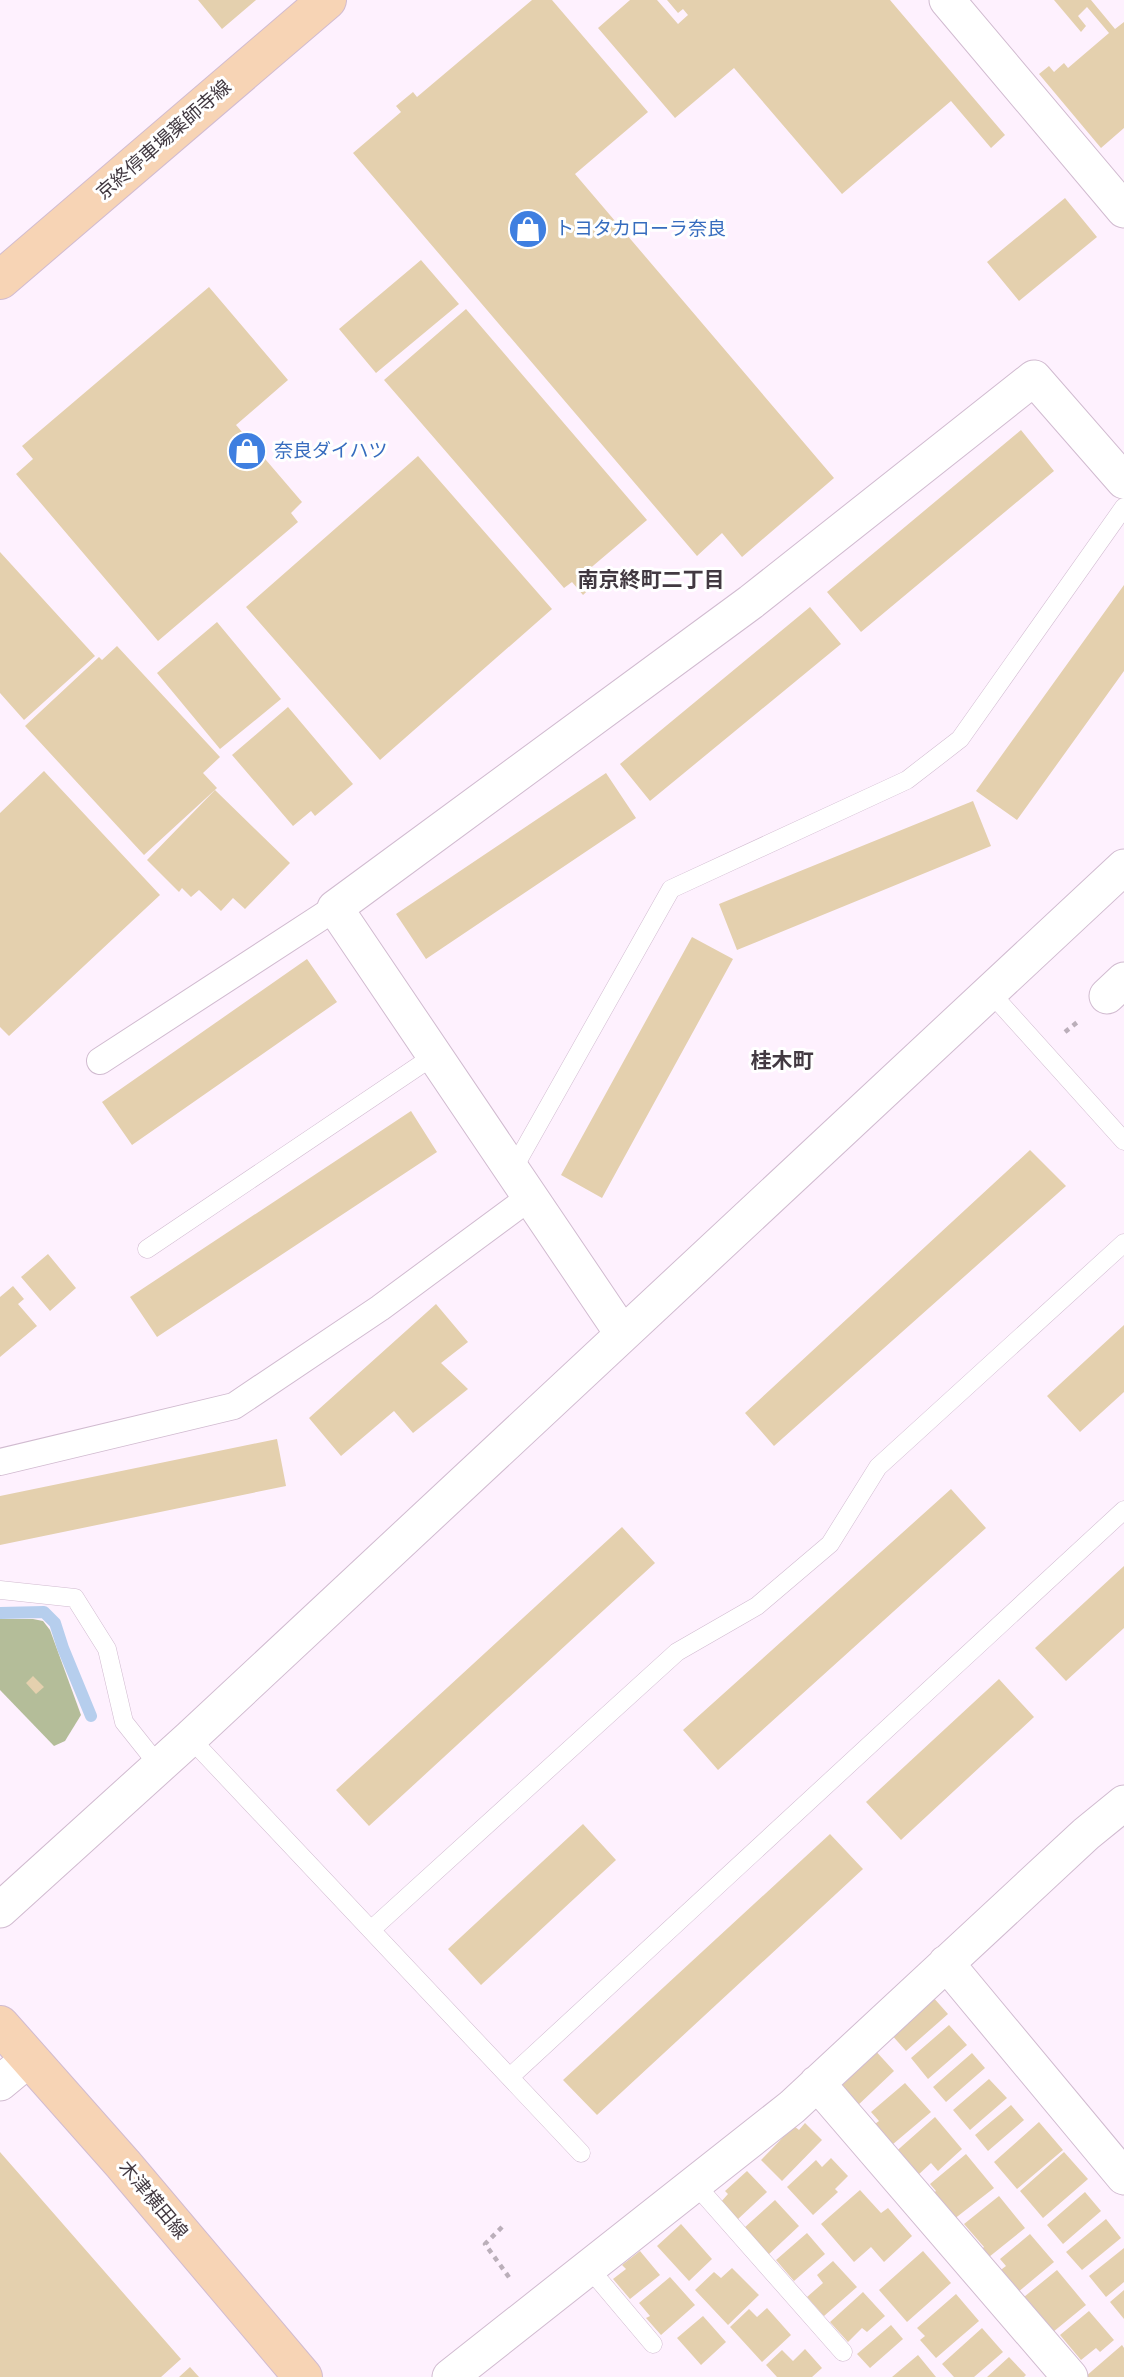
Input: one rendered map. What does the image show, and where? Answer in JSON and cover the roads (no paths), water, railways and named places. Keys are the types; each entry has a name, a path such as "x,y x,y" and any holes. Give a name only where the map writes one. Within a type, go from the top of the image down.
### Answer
{"main road":[{"name":"京終停車場薬師寺線","path":"0,280 327,0"},
{"name":"木津横田線","path":"0,2025 123,2164 303,2377"}],"street":[{"path":"947,0 1124,210"},
{"path":"100,1061 335,908 751,602 1034,378 1124,481"},
{"path":"0,1910 190,1738 1124,867"},
{"path":"335,908 622,1334"},
{"path":"0,1462 234,1406 380,1308 521,1184"},
{"path":"450,2377 792,2107 1086,1834 1124,1803"},
{"path":"946,1963 1124,2177"},
{"path":"0,2083 29,2059"},
{"path":"817,2083 1070,2377"}],"lane":[{"path":"521,1184 671,889 906,780 960,739 1124,507"},
{"path":"990,992 1124,1141"},
{"path":"147,1249 435,1055"},
{"path":"372,1929 677,1652 757,1606 830,1544 878,1467 1124,1243"},
{"path":"510,2077 1124,1510"},
{"path":"0,1590 75,1598 107,1649 124,1723 159,1766"},
{"path":"190,1738 581,2153"},
{"path":"695,2184 843,2352"},
{"path":"589,2268 653,2344"}],"waterway":[{"path":"0,1613 44,1612 55,1623 91,1716"}],"place":[{"name":"トヨタカローラ奈良","path":"528,229"},
{"name":"奈良ダイハツ","path":"247,451"}],"district":[{"name":"南京終町二丁目","path":"651,580"},
{"name":"桂木町","path":"782,1061"}]}
